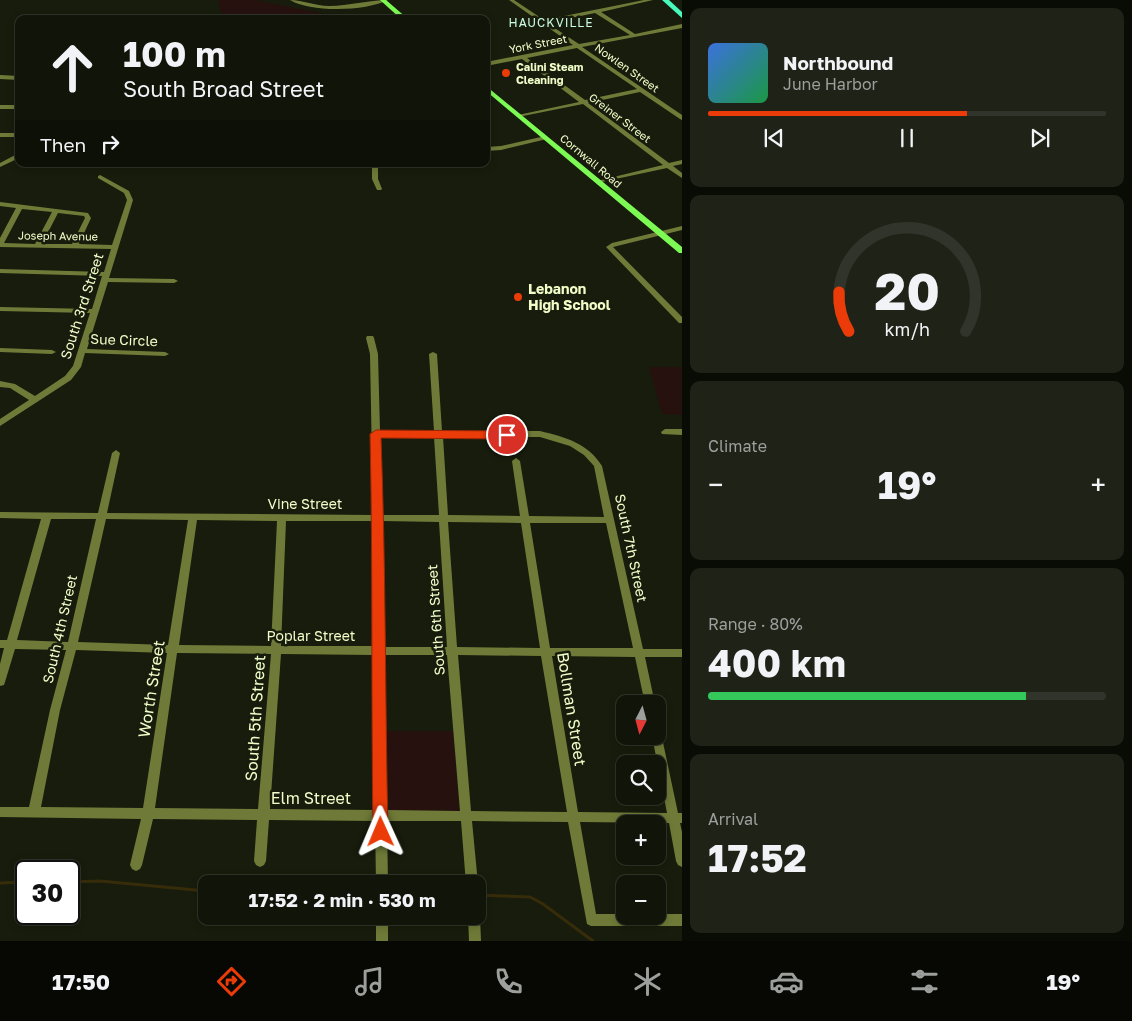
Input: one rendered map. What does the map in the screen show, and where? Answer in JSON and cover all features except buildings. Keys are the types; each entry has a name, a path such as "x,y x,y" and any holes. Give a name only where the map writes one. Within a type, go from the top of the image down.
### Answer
{"highway":[{"path":"665,0 682,16"}],"main road":[{"path":"384,0 401,15"},
{"name":"Cornwall Road","path":"490,91 682,251"}],"street":[{"path":"292,0 311,7 328,9 384,0"},
{"name":"Nowlen Street","path":"511,0 682,118"},
{"path":"542,22 651,0"},
{"path":"596,11 634,35"},
{"name":"York Street","path":"490,63 682,26"},
{"name":"Greiner Street","path":"523,57 682,176"},
{"path":"0,77 15,78"},
{"path":"520,116 641,90"},
{"path":"0,107 15,107"},
{"path":"0,135 15,135"},
{"path":"490,149 545,138"},
{"path":"0,165 15,157"},
{"path":"599,182 682,162"},
{"path":"374,167 375,179 379,189"},
{"name":"South 3rd Street","path":"0,423 73,374 83,351 130,197 127,192 100,177"},
{"path":"0,204 86,214 88,218 75,246"},
{"path":"0,245 20,206"},
{"path":"37,246 56,210"},
{"path":"609,247 614,244 682,228"},
{"path":"609,247 661,234"},
{"path":"627,244 622,252 628,266"},
{"name":"Joseph Avenue","path":"0,245 115,247"},
{"path":"609,247 682,321"},
{"path":"0,271 174,281"},
{"path":"0,309 95,311"},
{"path":"370,338 374,354 380,580 378,712 382,875"},
{"path":"0,350 52,352"},
{"name":"Sue Circle","path":"83,351 165,354"},
{"name":"South 6th Street","path":"433,354 452,651 471,875"},
{"path":"0,384 12,386 35,400"},
{"path":"665,432 682,432"},
{"name":"South 7th Street","path":"376,434 438,436 540,434 554,436 573,444 595,460 598,466 648,695"},
{"name":"South 4th Street","path":"34,812 55,710 72,647 116,453"},
{"name":"Bollman Street","path":"516,461 591,920 616,921"},
{"name":"Vine Street","path":"0,515 609,520"},
{"path":"0,682 12,645 47,515"},
{"name":"Worth Street","path":"136,865 148,813 193,516"},
{"name":"South 5th Street","path":"260,861 276,650 282,517"},
{"name":"Poplar Street","path":"0,644 173,649 682,653"},
{"path":"659,745 677,818 682,861"},
{"name":"Elm Street","path":"0,812 677,818"},
{"path":"666,920 682,920"},
{"path":"382,925 382,941"},
{"path":"474,925 475,941"}],"shaded area":[{"path":"218,0 255,0 330,15 222,15"},
{"path":"649,367 682,367 682,415 662,414"},
{"path":"387,731 453,731 459,811 389,810"}],"waterway":[{"path":"80,882 100,881 198,890"},
{"path":"0,883 15,882"},
{"path":"486,895 530,897 543,904 593,941"}],"place":[{"name":"Calini Steam Cleaning","path":"506,73"},
{"name":"Lebanon High School","path":"518,297"}],"district":[{"name":"HAUCKVILLE","path":"551,23"}],"route":[{"path":"381,832 378,712 380,580 376,434 438,436 507,435"}]}
